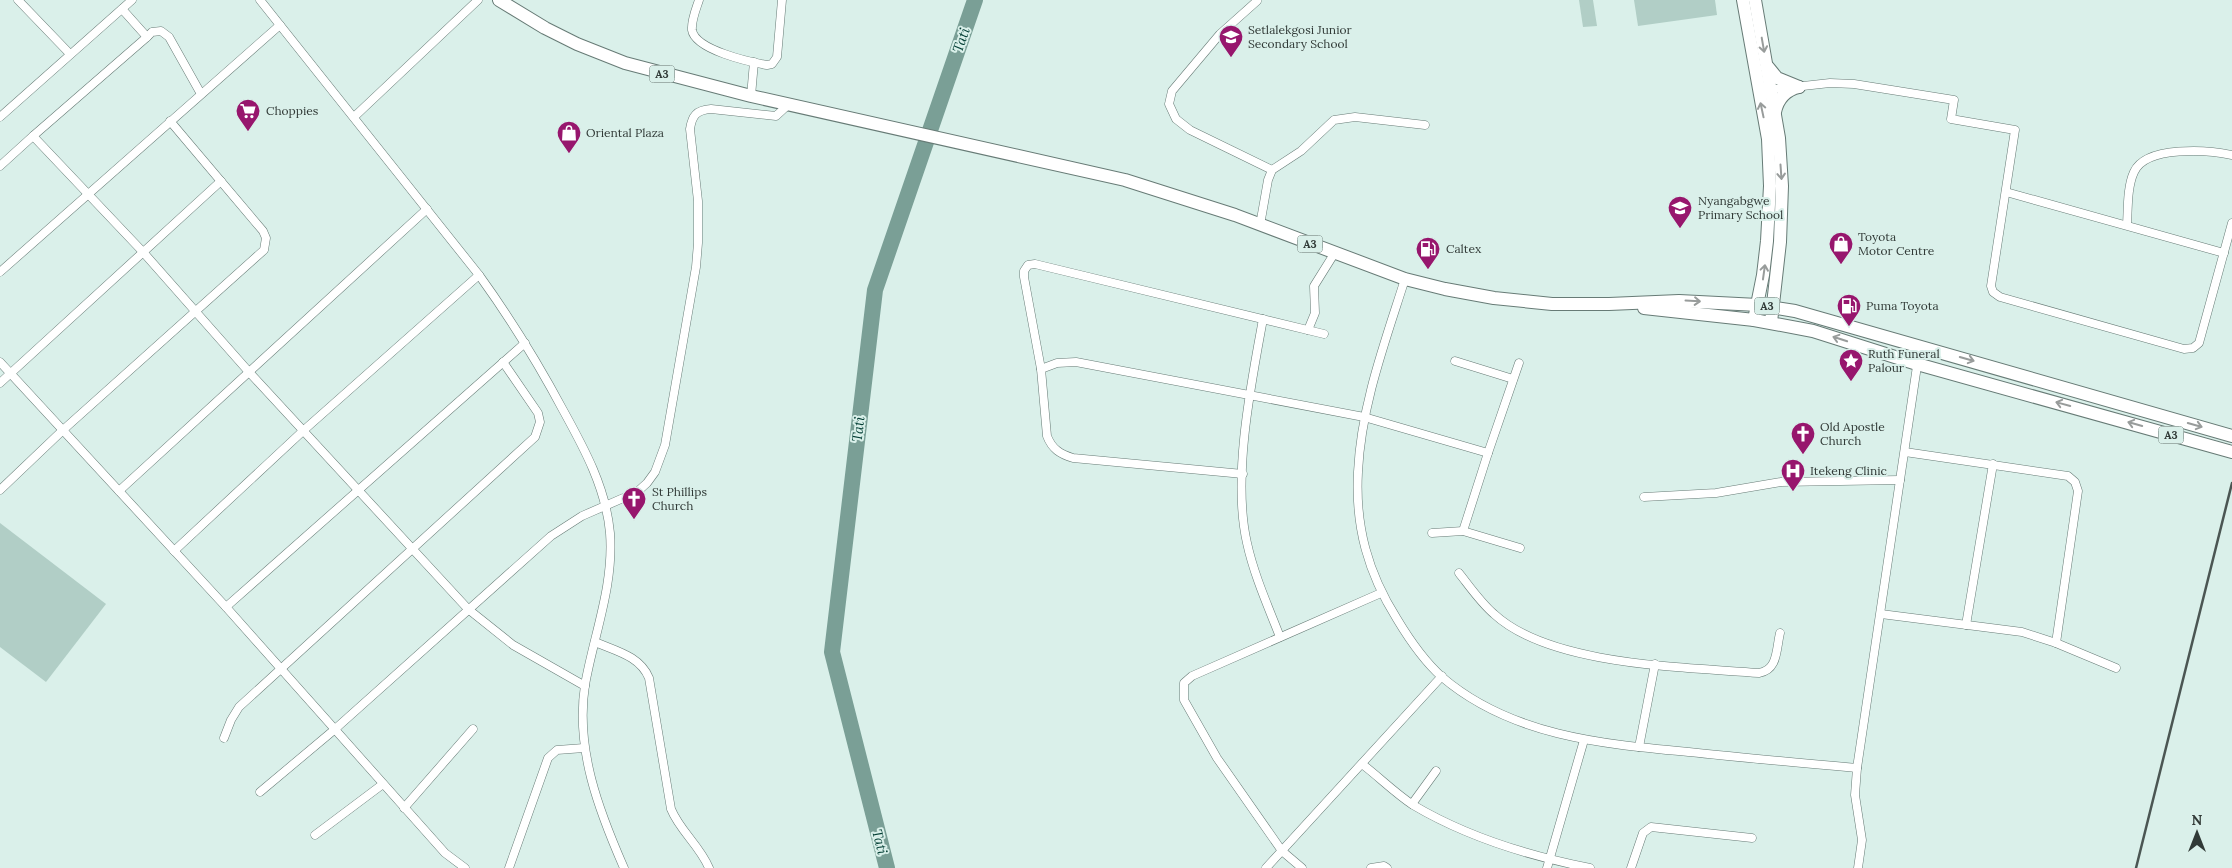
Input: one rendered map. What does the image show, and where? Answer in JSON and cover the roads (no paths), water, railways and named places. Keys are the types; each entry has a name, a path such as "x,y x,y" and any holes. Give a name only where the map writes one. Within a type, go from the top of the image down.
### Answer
{"main road":[{"name":"A3","path":"499,0 545,28 600,54 663,74 751,96 838,114 1125,180 1260,225 1405,280 1494,298 1552,304 1679,301 1758,305 1795,311 2232,436"},
{"path":"1743,0 1764,90 1770,186 1767,241 1758,305 1754,320"},
{"path":"1756,0 1766,64 1764,90 1775,115 1779,138 1782,186 1780,242 1771,322"},
{"path":"1766,64 1777,78 1799,87"},
{"path":"1775,115 1781,98 1791,89 1799,87"},
{"name":"A3","path":"1609,304 1771,322 1834,337 1917,364 2232,452"}],"street":[{"path":"18,0 70,54"},
{"path":"0,117 132,0"},
{"path":"260,0 479,275 525,343 592,466 606,506 610,554 609,580 585,686 584,748 600,807 624,868"},
{"path":"354,117 478,0"},
{"path":"699,0 692,22 694,37 715,50 754,62 772,64 777,57 782,0"},
{"path":"1257,1 1220,34 1172,91 1169,104 1176,119 1190,130 1272,170"},
{"path":"122,9 147,37"},
{"path":"0,272 280,25"},
{"path":"0,166 157,30 166,33 201,94"},
{"path":"751,96 754,62"},
{"path":"1764,90 1830,83 1854,84 1954,100 1952,119 2015,130 1991,286 1993,292 2000,297 2184,349 2192,348 2198,343 2232,223"},
{"path":"260,792 334,730 550,536 582,516 637,492 647,484 655,472 665,445 698,251 698,201 690,129 691,121 695,113 701,109 776,116 789,104"},
{"path":"1260,225 1268,180 1272,170 1301,151 1327,125 1342,117 1425,125"},
{"path":"0,490 195,310 264,250 266,244 263,231 170,121"},
{"path":"34,136 89,193 249,372 468,609 513,645 585,686"},
{"path":"2127,226 2133,173 2142,162 2152,157 2175,152 2232,155"},
{"path":"0,384 221,181"},
{"path":"2006,192 2224,253"},
{"path":"119,492 427,209"},
{"path":"1308,330 1316,313 1314,286 1334,254"},
{"path":"1243,474 1073,458 1063,455 1050,444 1047,436 1041,369 1024,271 1028,265 1035,264 1324,334"},
{"path":"174,551 304,430 479,275"},
{"path":"1405,280 1364,417 1358,472 1360,517 1364,546 1381,593 1403,629 1442,676 1468,696 1508,717 1522,723 1584,740 1857,768"},
{"path":"1264,319 1249,395 1243,474 1243,517 1247,543 1280,637"},
{"path":"226,607 359,492 525,343"},
{"path":"1858,868 1862,840 1854,795 1857,768 1920,346"},
{"path":"1455,361 1513,380"},
{"path":"0,362 226,607 280,670 445,853 465,868"},
{"path":"224,738 231,720 239,707 535,436 539,430 538,413 503,362"},
{"path":"1041,369 1057,363 1076,362 1364,417 1488,453"},
{"path":"1464,531 1488,453 1519,364"},
{"path":"1905,452 2068,476 2075,482 2078,491 2056,643"},
{"path":"1966,625 1992,464"},
{"path":"1644,497 1716,493 1781,482 1900,480"},
{"path":"1432,533 1464,531 1520,548"},
{"path":"1460,574 1494,615 1532,638 1554,647 1588,655 1655,664 1759,673 1768,672 1773,667 1780,633"},
{"path":"1302,868 1282,850 1217,758 1184,700 1184,683 1192,676 1381,593"},
{"path":"1881,614 2022,632 2056,643 2116,668"},
{"path":"595,642 636,660 646,670 649,678 671,809 680,826 704,857 709,868"},
{"path":"1639,747 1655,664"},
{"path":"1266,868 1442,676"},
{"path":"404,808 473,729"},
{"path":"1548,864 1584,740"},
{"path":"509,868 548,758 556,750 584,748"},
{"path":"1362,764 1412,804 1445,821 1548,864 1590,868"},
{"path":"1412,804 1436,771"},
{"path":"315,835 383,784"},
{"path":"1631,868 1643,833 1651,828 1752,838"},
{"path":"1372,868 1384,866 1388,868"}],"waterway":[{"name":"Tati","path":"887,868 832,652 875,290 975,0"}],"railway":[{"path":"2136,868 2232,483"}],"place":[{"name":"Setlalekgosi Junior Secondary School","path":"1231,58"},
{"name":"Choppies","path":"248,132"},
{"name":"Oriental Plaza","path":"569,154"},
{"name":"Nyangabgwe Primary School","path":"1680,229"},
{"name":"Toyota Motor Centre","path":"1841,265"},
{"name":"Caltex","path":"1428,270"},
{"name":"Puma Toyota","path":"1849,327"},
{"name":"Ruth Funeral Palour","path":"1851,382"},
{"name":"Old Apostle Church","path":"1803,455"},
{"name":"Itekeng Clinic","path":"1793,492"},
{"name":"St Phillips Church","path":"634,520"}]}
